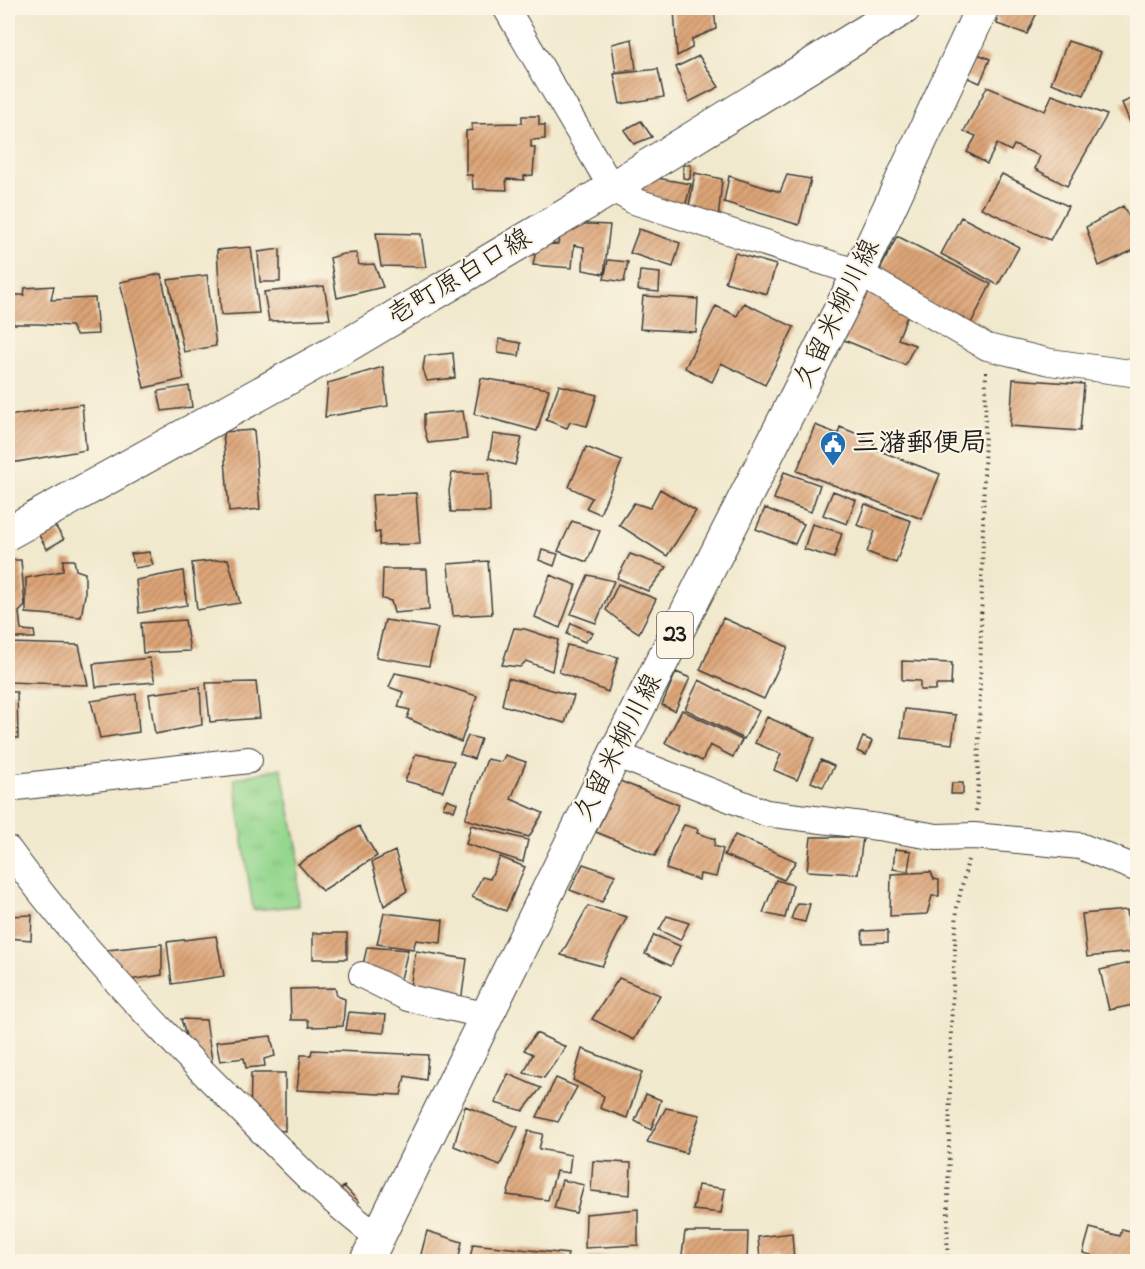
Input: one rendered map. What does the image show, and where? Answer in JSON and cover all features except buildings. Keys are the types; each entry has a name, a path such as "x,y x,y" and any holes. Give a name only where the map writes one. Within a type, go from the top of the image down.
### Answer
{"main road":[{"name":"壱町原白口線","path":"8,533 346,346 612,188 904,8"},
{"name":"久留米柳川線","path":"372,1249 615,754 859,273 982,8"}],"street":[{"path":"506,8 612,188 634,201 859,273 987,347 1050,363 1137,374"},
{"path":"615,754 766,813 937,837 974,836 1080,846 1137,869"},
{"path":"8,788 249,760"},
{"path":"8,849 36,888 87,950 169,1039 329,1198 372,1249"},
{"path":"362,975 408,998 485,1017"}],"path":[{"path":"947,1262 951,1028 957,907 974,836 978,774 987,347"}],"green space":[{"path":"281,768 298,850 298,906 253,910 234,779"}],"waterway":[{"path":"919,1262 932,1262"}],"place":[{"name":"三潴郵便局","path":"833,467"}]}
